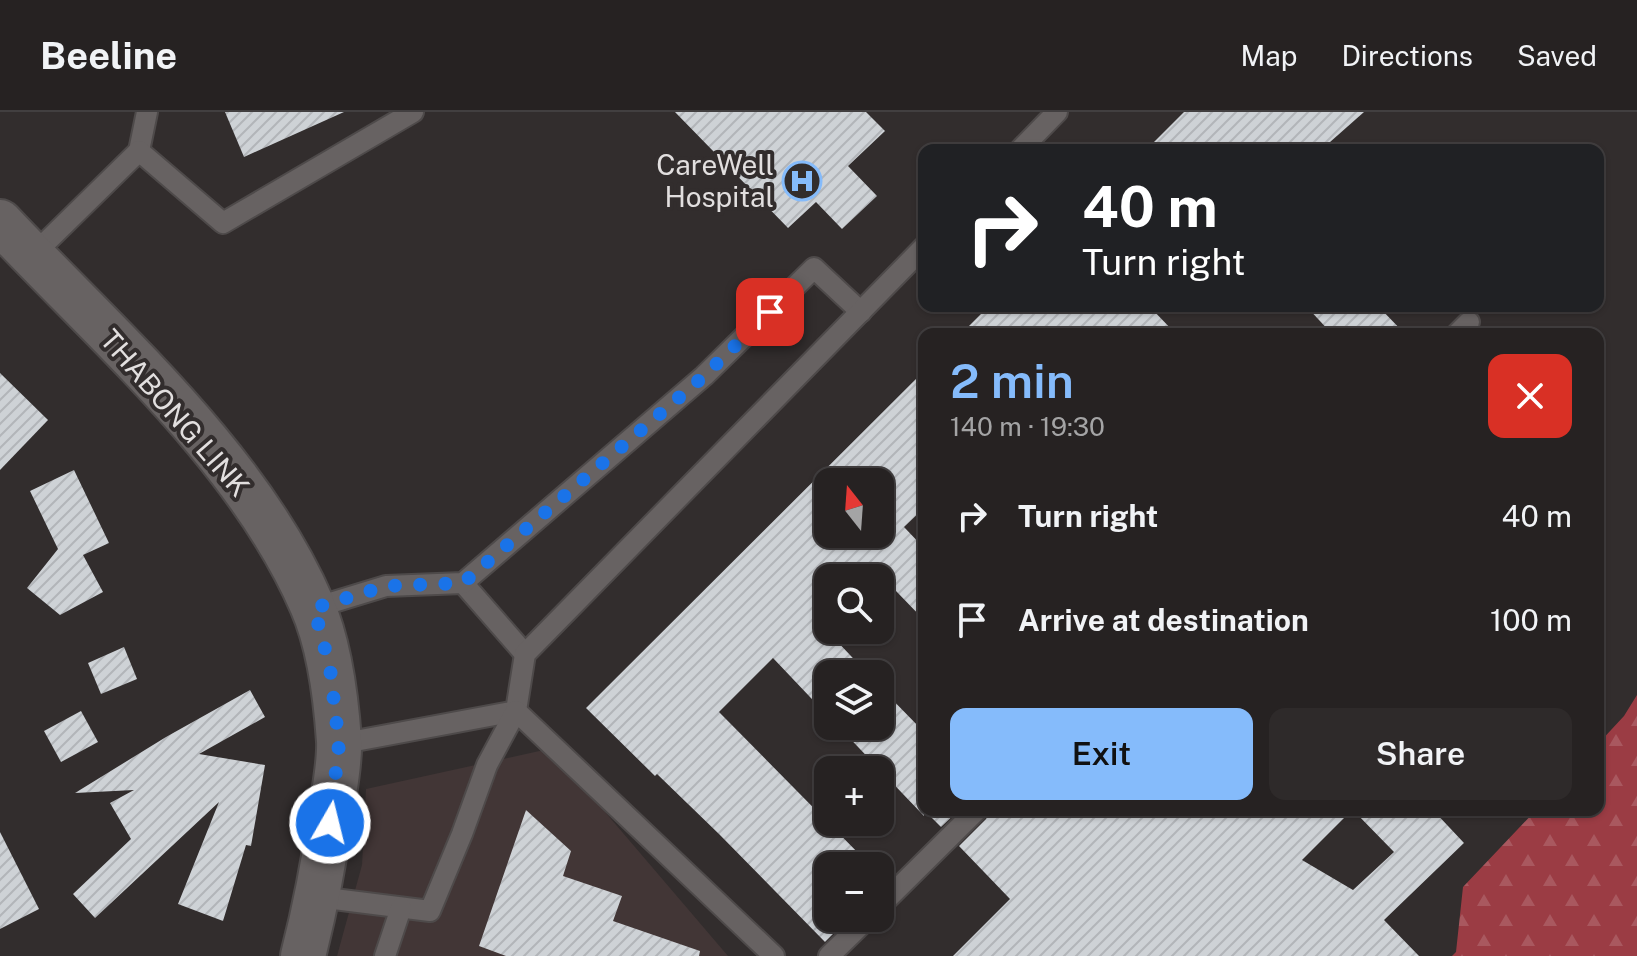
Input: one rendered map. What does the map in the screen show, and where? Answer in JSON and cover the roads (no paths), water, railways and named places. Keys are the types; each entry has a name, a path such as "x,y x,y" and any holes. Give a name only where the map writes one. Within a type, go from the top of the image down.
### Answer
{"main road":[{"name":"THABONG LINK","path":"0,222 185,415 249,496 287,552 314,608 330,668 339,744 318,897 303,956"}],"lane":[{"path":"32,256 139,151 147,112"},
{"path":"139,151 223,223 413,112"},
{"path":"1026,144 1057,112"},
{"path":"318,897 430,911 487,765 516,711 525,654 918,253"},
{"path":"314,608 386,586 463,583 704,376 814,268 861,312"},
{"path":"463,583 525,654"},
{"path":"339,744 516,711"},
{"path":"516,711 774,956"},
{"path":"894,892 971,816"},
{"path":"385,956 401,908"},
{"path":"829,956 854,932"}],"place":[{"name":"CareWell Hospital","path":"802,181"}]}
